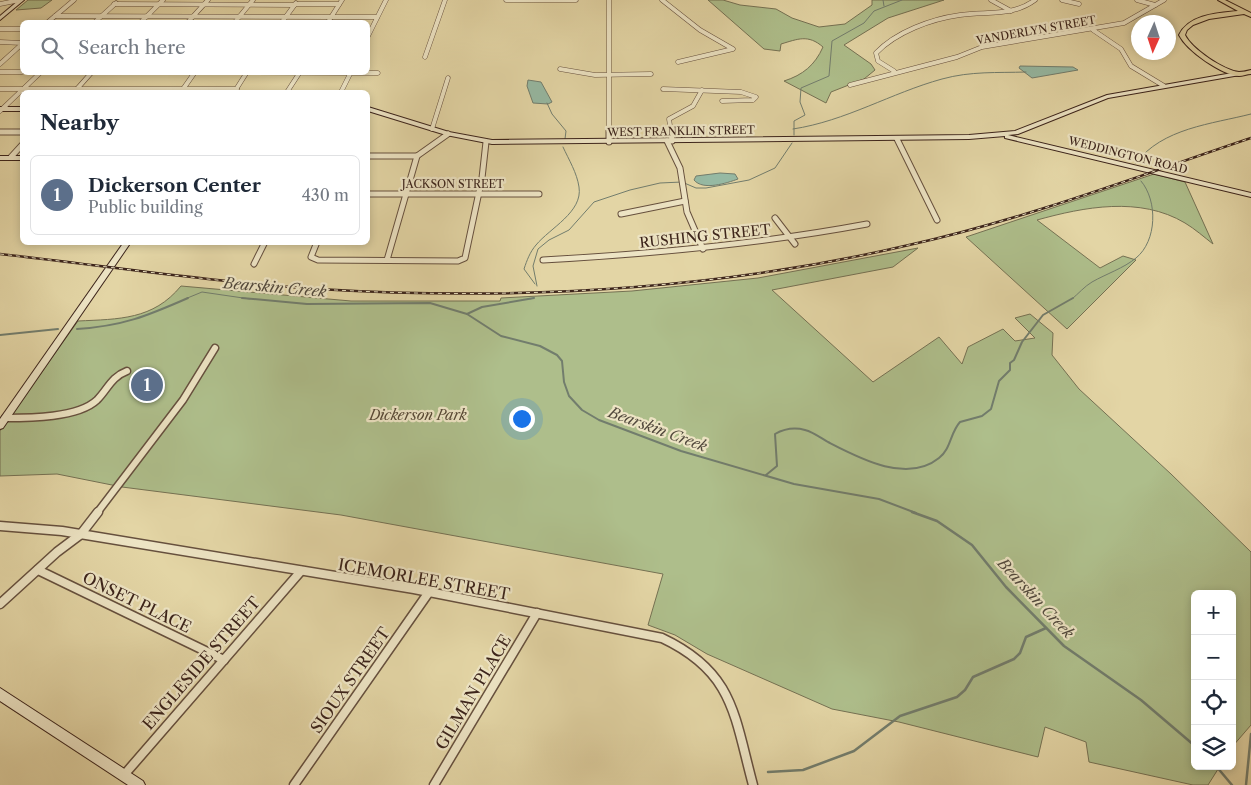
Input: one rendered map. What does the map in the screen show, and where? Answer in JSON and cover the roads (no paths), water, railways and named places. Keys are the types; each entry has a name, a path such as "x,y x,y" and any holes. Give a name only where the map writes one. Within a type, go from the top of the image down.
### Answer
{"main road":[{"path":"0,19 21,0"},
{"path":"1220,0 1251,15"},
{"path":"1238,74 1192,49 1185,42 1183,32 1186,27 1198,21 1243,12"},
{"path":"1089,103 1107,97 1164,86 1251,72"},
{"path":"1089,103 1154,92 1198,81"},
{"path":"1154,92 1164,86"},
{"name":"WEST FRANKLIN STREET","path":"370,110 448,134 486,142 609,142 897,139 999,135 1028,129 1089,103"},
{"path":"1,110 20,109"},
{"name":"WEDDINGTON ROAD","path":"999,135 1251,196"},
{"path":"0,158 20,158"},
{"path":"3,422 126,245"},
{"path":"0,694 139,785"}],"street":[{"path":"0,4 21,0"},
{"path":"50,20 74,0"},
{"path":"97,20 119,0"},
{"path":"144,20 163,0"},
{"path":"190,20 208,0"},
{"path":"237,20 253,0"},
{"path":"284,20 298,0"},
{"path":"330,20 342,0"},
{"path":"370,32 386,0"},
{"path":"425,57 445,0"},
{"path":"506,0 576,0"},
{"path":"609,142 610,0"},
{"path":"662,0 700,30 733,49 732,51 694,60 678,62"},
{"path":"990,0 1011,11"},
{"path":"894,72 878,61 876,53 900,35 959,15 1011,11 1024,8 1035,0"},
{"path":"1062,0 1079,4"},
{"path":"1137,0 1155,6"},
{"name":"VANDERLYN STREET","path":"850,85 957,57 982,47 1093,30 1124,23 1164,0"},
{"path":"114,4 339,4"},
{"path":"55,16 377,17"},
{"path":"0,29 20,29"},
{"path":"1093,30 1121,49 1131,66 1164,86"},
{"path":"0,42 20,43"},
{"path":"0,64 20,45"},
{"path":"560,69 581,74 651,74"},
{"path":"0,72 20,72"},
{"path":"370,73 378,73"},
{"path":"24,89 38,75"},
{"path":"76,90 89,75"},
{"path":"182,90 193,75"},
{"path":"237,90 246,75"},
{"path":"288,90 298,75"},
{"path":"342,90 349,75"},
{"path":"432,128 448,78"},
{"path":"0,89 50,90"},
{"path":"663,89 741,92 756,97 753,100 722,101"},
{"path":"702,90 693,106 669,119 669,141 680,168 686,212 703,249"},
{"path":"1,110 20,93"},
{"path":"0,132 20,132"},
{"path":"370,156 417,156 448,134"},
{"path":"897,139 937,220"},
{"path":"316,245 311,256 313,259 458,261 464,258 478,194 486,142"},
{"path":"11,158 20,147"},
{"path":"387,260 417,156"},
{"name":"JACKSON STREET","path":"370,194 539,194"},
{"path":"621,214 685,201"},
{"path":"775,218 794,244"},
{"name":"RUSHING STREET","path":"543,260 703,249 789,238 867,224"},
{"path":"254,264 264,245"},
{"path":"0,604 81,534 183,400 215,348"},
{"path":"3,422 35,418 86,407 96,400 111,378 127,371"},
{"name":"ICEMORLEE STREET","path":"0,526 81,534 429,592 662,638 678,645 700,660 712,672 729,697 753,785"},
{"name":"ONSET PLACE","path":"38,570 224,660"},
{"name":"ENGLESIDE STREET","path":"124,775 301,571"},
{"name":"SIOUX STREET","path":"294,785 429,592"},
{"name":"GILMAN PLACE","path":"434,785 537,613"}],"waterway":[{"path":"883,0 884,6"},
{"path":"794,129 794,121 805,115 800,102 801,88 829,76 832,41 864,23 874,11 902,0"},
{"path":"794,129 831,120 923,85 953,76 1026,72"},
{"path":"547,103 552,114 566,131 565,139"},
{"path":"1136,163 1159,142 1174,135 1189,129 1251,114"},
{"path":"794,129 794,135"},
{"path":"537,286 533,266 538,249 549,240 569,230 594,202 630,190 660,183 682,182 696,188 706,188 749,180 775,168 792,143"},
{"path":"535,284 524,269 529,256 536,245 571,212 579,196 579,187 573,167 563,147"},
{"path":"1072,299 1089,284 1126,265 1143,251 1148,242 1153,221 1150,199 1147,189 1141,181"},
{"name":"Bearskin Creek","path":"185,299 202,292 245,298"},
{"name":"Bearskin Creek","path":"77,329 122,323 188,298"},
{"name":"Bearskin Creek","path":"245,298 307,304 430,303 467,314"},
{"name":"Bearskin Creek","path":"245,298 250,299"},
{"path":"467,314 482,307 534,298 530,299"},
{"path":"766,475 777,466 775,434 793,429 811,432 868,461 898,469 913,469 939,458 946,450 960,422 982,416 991,409 999,381 1010,370 1010,363 1014,360 1022,342 1043,315 1073,298"},
{"name":"Bearskin Creek","path":"467,314 501,336 540,346 557,355 562,361 564,382 569,396 582,410 599,420 681,451 794,484 879,499 916,513"},
{"name":"Bearskin Creek","path":"0,335 58,329"},
{"name":"Bearskin Creek","path":"912,512 937,521 972,545 1006,587 1064,646 1141,700 1191,743"},
{"path":"768,772 803,770 854,751 900,716 957,697 965,690 973,677 1014,659 1020,653 1026,637 1046,628"},
{"path":"1246,785 1251,734"},
{"name":"Bearskin Creek","path":"1219,770 1232,785"}],"railway":[{"path":"0,254 238,282 318,289 466,294 541,292 690,282 763,273 837,260 909,245 996,223 1082,196 1251,138"}],"place":[{"name":"Dickerson Center","path":"147,385"}],"park label":[{"name":"Dickerson Park","path":"418,415"}]}
